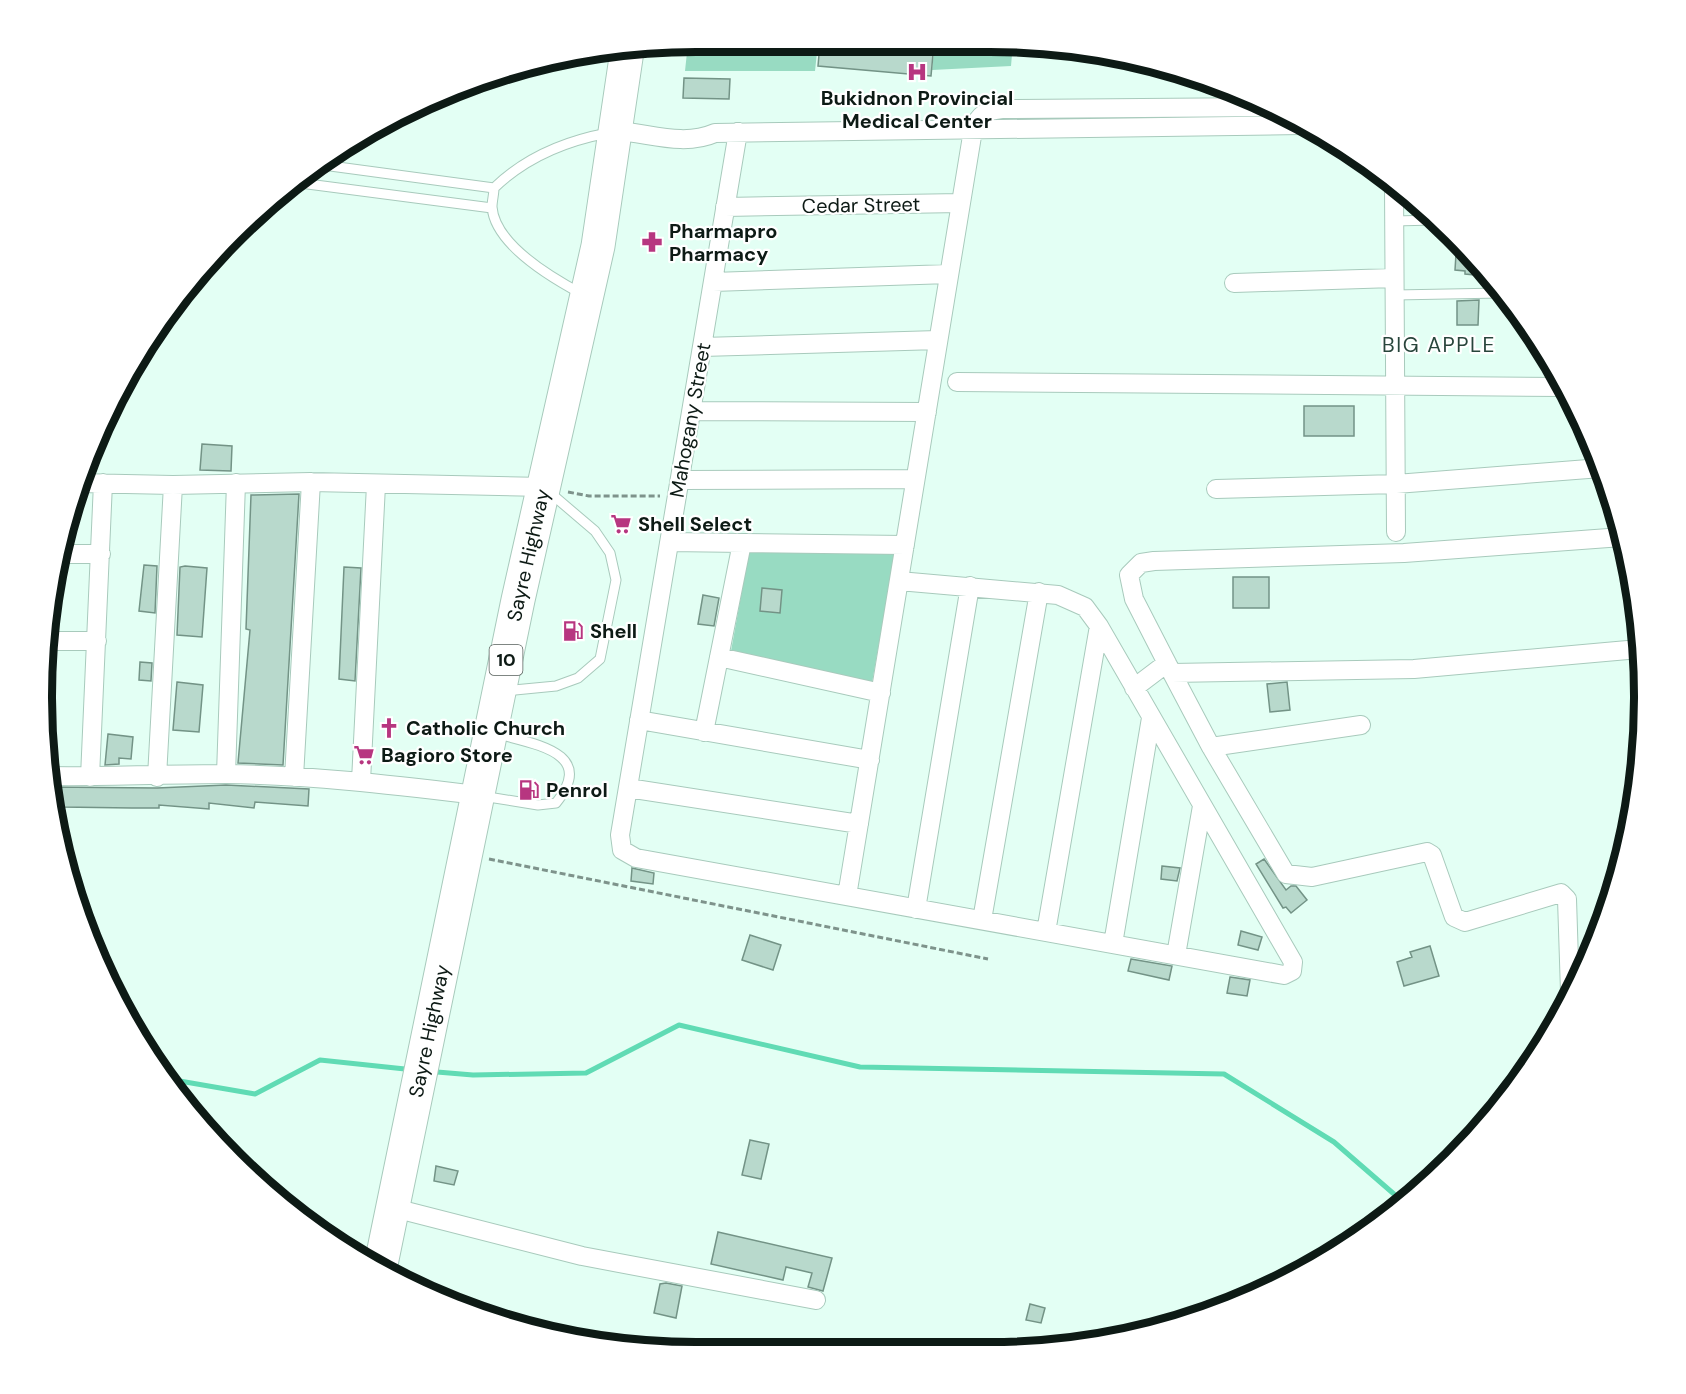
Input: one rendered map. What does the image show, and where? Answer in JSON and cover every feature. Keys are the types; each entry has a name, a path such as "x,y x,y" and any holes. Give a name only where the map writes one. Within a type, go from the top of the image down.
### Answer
{"highway":[{"name":"Sayre Highway","path":"378,1256 394,1208 464,854 544,487 587,297 630,132 627,57"}],"street":[{"path":"899,581 1039,592 1073,599 1085,607 1099,626 1293,963 1293,969 1284,975 847,896 973,130 981,115 1002,109 1248,107"},
{"path":"630,132 655,126 703,126 715,133 1284,124"},
{"name":"Mahogany Street","path":"738,132 620,835 622,850 636,858 847,896"},
{"path":"1394,196 1396,532"},
{"name":"Cedar Street","path":"725,207 961,203"},
{"path":"713,282 949,274"},
{"path":"1234,283 1395,287"},
{"path":"702,347 938,340"},
{"path":"957,382 1395,388 1554,387"},
{"path":"691,411 927,412"},
{"path":"1216,489 1396,484 1591,469"},
{"path":"678,488 915,479"},
{"path":"90,483 173,485 311,482 544,487"},
{"path":"294,777 311,482"},
{"path":"90,777 103,483"},
{"path":"226,774 236,483"},
{"path":"157,777 173,485"},
{"path":"360,781 376,485"},
{"path":"1569,976 1567,899 1561,892 1465,922 1458,921 1454,916 1432,855 1427,852 1312,877 1293,876 1282,870 1211,747 1170,668 1130,587 1129,575 1141,563 1404,553 1614,538"},
{"path":"669,542 905,545"},
{"path":"704,732 742,543"},
{"path":"69,554 101,554"},
{"path":"916,909 970,586"},
{"path":"982,920 1039,592"},
{"path":"1046,932 1099,626"},
{"path":"55,641 97,641"},
{"path":"1134,688 1170,668 1414,669 1631,650"},
{"path":"719,657 881,693"},
{"path":"1113,944 1151,718"},
{"path":"639,720 870,760"},
{"path":"1211,747 1361,725"},
{"path":"58,776 157,777 226,774 294,777 360,781 477,795"},
{"path":"628,788 859,824"},
{"path":"1176,955 1202,806"},
{"path":"394,1208 582,1256 816,1300"}],"lane":[{"path":"587,297 549,276 525,259 509,241 492,208 494,188 528,160 582,138 630,132"},
{"path":"332,166 494,188"},
{"path":"308,184 492,208"},
{"path":"1394,221 1423,220"},
{"path":"1395,287 1490,292"},
{"path":"499,692 556,686 578,678 600,659 616,580 610,553 595,531 544,487"},
{"path":"477,795 538,806 556,803 563,795 569,776 568,765 561,753 490,732"}],"path":[{"path":"544,487 589,496 678,488"},
{"path":"464,854 988,958"}],"green space":[{"path":"687,52 817,52 815,71 685,71"},
{"path":"934,52 1012,53 1011,66 932,70"},
{"path":"749,552 895,552 872,683 731,651"}],"building":[{"path":"819,52 933,52 931,76 818,66"},
{"path":"684,78 730,79 729,99 683,98"},
{"path":"1457,254 1476,275 1455,270"},
{"path":"1479,300 1478,325 1457,325 1457,301"},
{"path":"1304,406 1354,406 1354,436 1304,436"},
{"path":"202,444 232,446 231,471 200,470"},
{"path":"299,494 283,765 238,763 250,630 246,629 251,495"},
{"path":"144,565 157,566 155,613 139,611"},
{"path":"180,567 207,568 202,637 177,635"},
{"path":"344,567 361,568 355,681 339,679"},
{"path":"1233,577 1269,577 1269,608 1233,608"},
{"path":"762,588 782,590 780,613 760,611"},
{"path":"703,595 719,598 714,626 698,624"},
{"path":"140,662 152,663 151,681 139,680"},
{"path":"177,682 203,685 199,732 173,730"},
{"path":"1287,682 1290,710 1270,712 1267,684"},
{"path":"108,734 133,737 131,759 119,758 119,764 105,765"},
{"path":"226,785 309,789 308,806 255,802 254,808 209,803 209,809 159,805 159,808 62,807 59,787 157,788"},
{"path":"1264,859 1286,890 1291,886 1296,886 1307,900 1291,913 1286,907 1283,908 1256,864"},
{"path":"1162,866 1180,868 1177,881 1161,879"},
{"path":"632,868 654,873 653,884 631,881"},
{"path":"1241,931 1262,937 1258,950 1238,945"},
{"path":"750,935 781,945 773,970 742,960"},
{"path":"1430,946 1439,976 1404,986 1397,962 1412,957 1410,952"},
{"path":"1131,959 1172,966 1169,980 1128,971"},
{"path":"1230,977 1250,980 1247,996 1227,993"},
{"path":"750,1140 769,1144 761,1179 742,1175"},
{"path":"436,1166 458,1171 454,1185 434,1181"},
{"path":"718,1232 832,1258 823,1291 808,1287 812,1273 786,1267 783,1280 711,1264"},
{"path":"660,1284 682,1286 676,1318 654,1313"},
{"path":"1030,1304 1045,1308 1041,1323 1026,1320"}],"waterway":[{"path":"437,1072 473,1075 586,1073 679,1025 860,1067 1224,1074 1334,1142 1396,1196"},
{"path":"180,1081 255,1094 320,1060 405,1069"}],"place":[{"name":"Bukidnon Provincial Medical Center","path":"917,72"},
{"name":"Pharmapro Pharmacy","path":"652,242"},
{"name":"Shell Select","path":"621,524"},
{"name":"Shell","path":"573,631"},
{"name":"Catholic Church","path":"389,728"},
{"name":"Bagioro Store","path":"364,755"},
{"name":"Penrol","path":"529,790"}],"district":[{"name":"BIG APPLE","path":"1439,345"}]}
